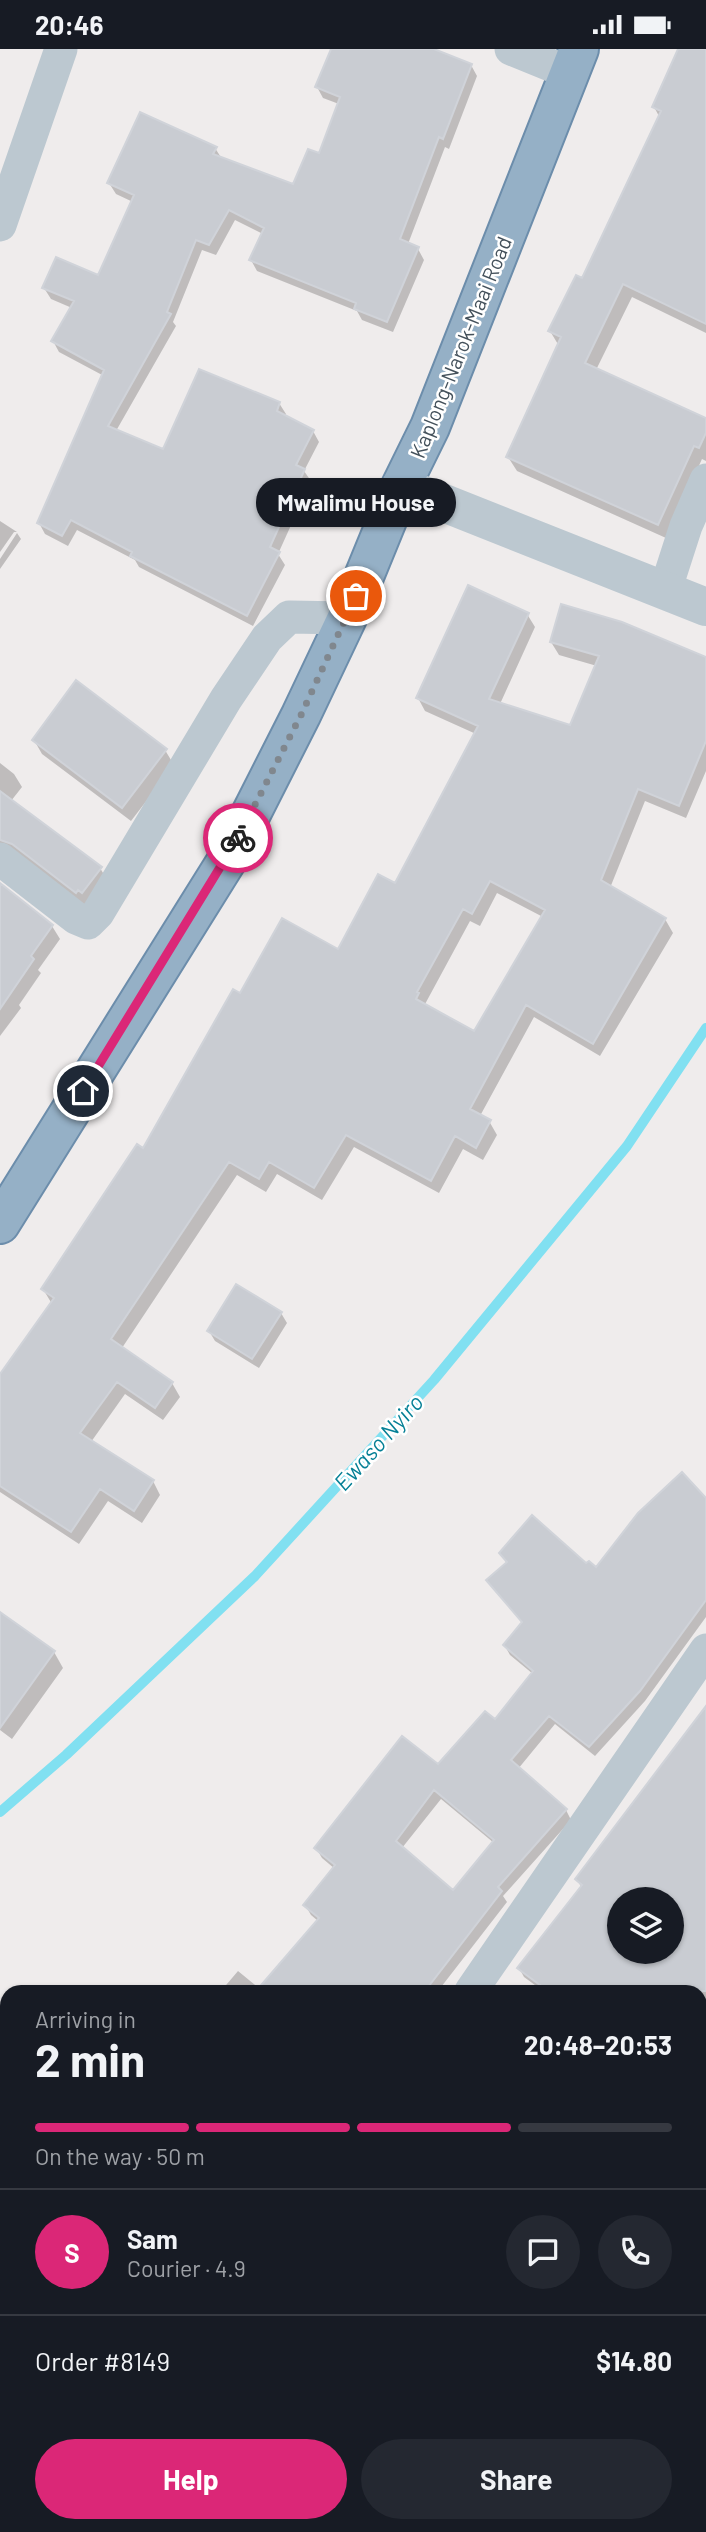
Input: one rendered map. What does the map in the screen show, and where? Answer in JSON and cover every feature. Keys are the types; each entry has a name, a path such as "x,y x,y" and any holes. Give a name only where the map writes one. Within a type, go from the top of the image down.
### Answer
{"highway":[{"name":"Kaplong-Narok-Maai Road","path":"0,1224 229,857 301,715 347,618 401,486 430,427 575,61"}],"street":[{"path":"0,225 61,49"},
{"path":"511,49 575,61"},
{"path":"665,591 685,526 706,480"},
{"path":"401,486 706,607"},
{"path":"0,859 76,918 88,923 98,913 219,710 267,638 289,617 347,618"},
{"path":"475,1985 706,1650"}],"building":[{"path":"331,49 434,49 472,64 443,139 439,137 400,239 419,247 387,322 354,309 356,303 249,260 264,228 229,210 209,245 196,240 167,312 171,314 108,426 163,449 199,369 280,402 277,411 314,430 296,465 305,469 270,547 280,552 247,616 130,556 132,552 71,520 62,536 37,523 104,370 51,341 74,301 42,288 56,257 98,275 134,195 107,183 140,112 217,147 213,154 293,184 308,149 319,153 340,97 315,87"},
{"path":"678,49 706,49 706,324 623,284 585,363 706,418 706,433 699,448 694,446 658,525 506,457 561,337 548,331 576,275 582,278 661,111 652,107"},
{"path":"468,585 529,613 489,699 570,725 599,656 550,642 561,604 622,622 706,657 706,741 679,806 638,789 601,880 666,918 593,1044 526,1005 470,1109 491,1120 476,1148 455,1136 431,1181 346,1135 314,1188 269,1162 259,1179 229,1162 111,1339 173,1382 155,1408 117,1382 80,1433 154,1480 134,1511 100,1489 71,1532 0,1486 0,1374 54,1298 41,1289 137,1144 143,1148 233,989 240,993 282,918 338,949 378,874 395,883 478,726 416,698","holes":["490,881 545,910 474,1031 416,999 419,993 417,992 463,909 472,914"]},
{"path":"76,680 167,749 122,808 32,740"},
{"path":"0,791 102,867 82,893 78,890 76,893 12,844 0,840"},
{"path":"0,883 53,925 0,1009"},
{"path":"236,1284 282,1312 252,1359 207,1331"},
{"path":"682,1472 706,1498 706,1600 640,1691 589,1747 549,1716 511,1760 567,1809 498,1887 502,1891 430,1985 261,1985 319,1918 303,1905 335,1865 314,1848 402,1736 438,1764 485,1711 495,1719 533,1671 503,1645 522,1622 486,1580 507,1562 499,1553 532,1515 586,1563 589,1561 596,1567 638,1513","holes":["434,1790 494,1840 453,1890 396,1841"]},
{"path":"0,1612 55,1651 0,1728"},
{"path":"706,1706 706,1985 540,1985 517,1968 582,1885 575,1879"}],"waterway":[{"name":"Ewaso Nyiro","path":"0,1812 66,1755 255,1576 434,1380 627,1146 706,1028"}],"way so far":[{"path":"238,838 301,715 356,596"}],"place":[{"name":"Mwalimu House","path":"356,596"}],"route":[{"path":"83,1091 229,857 238,838"}]}
